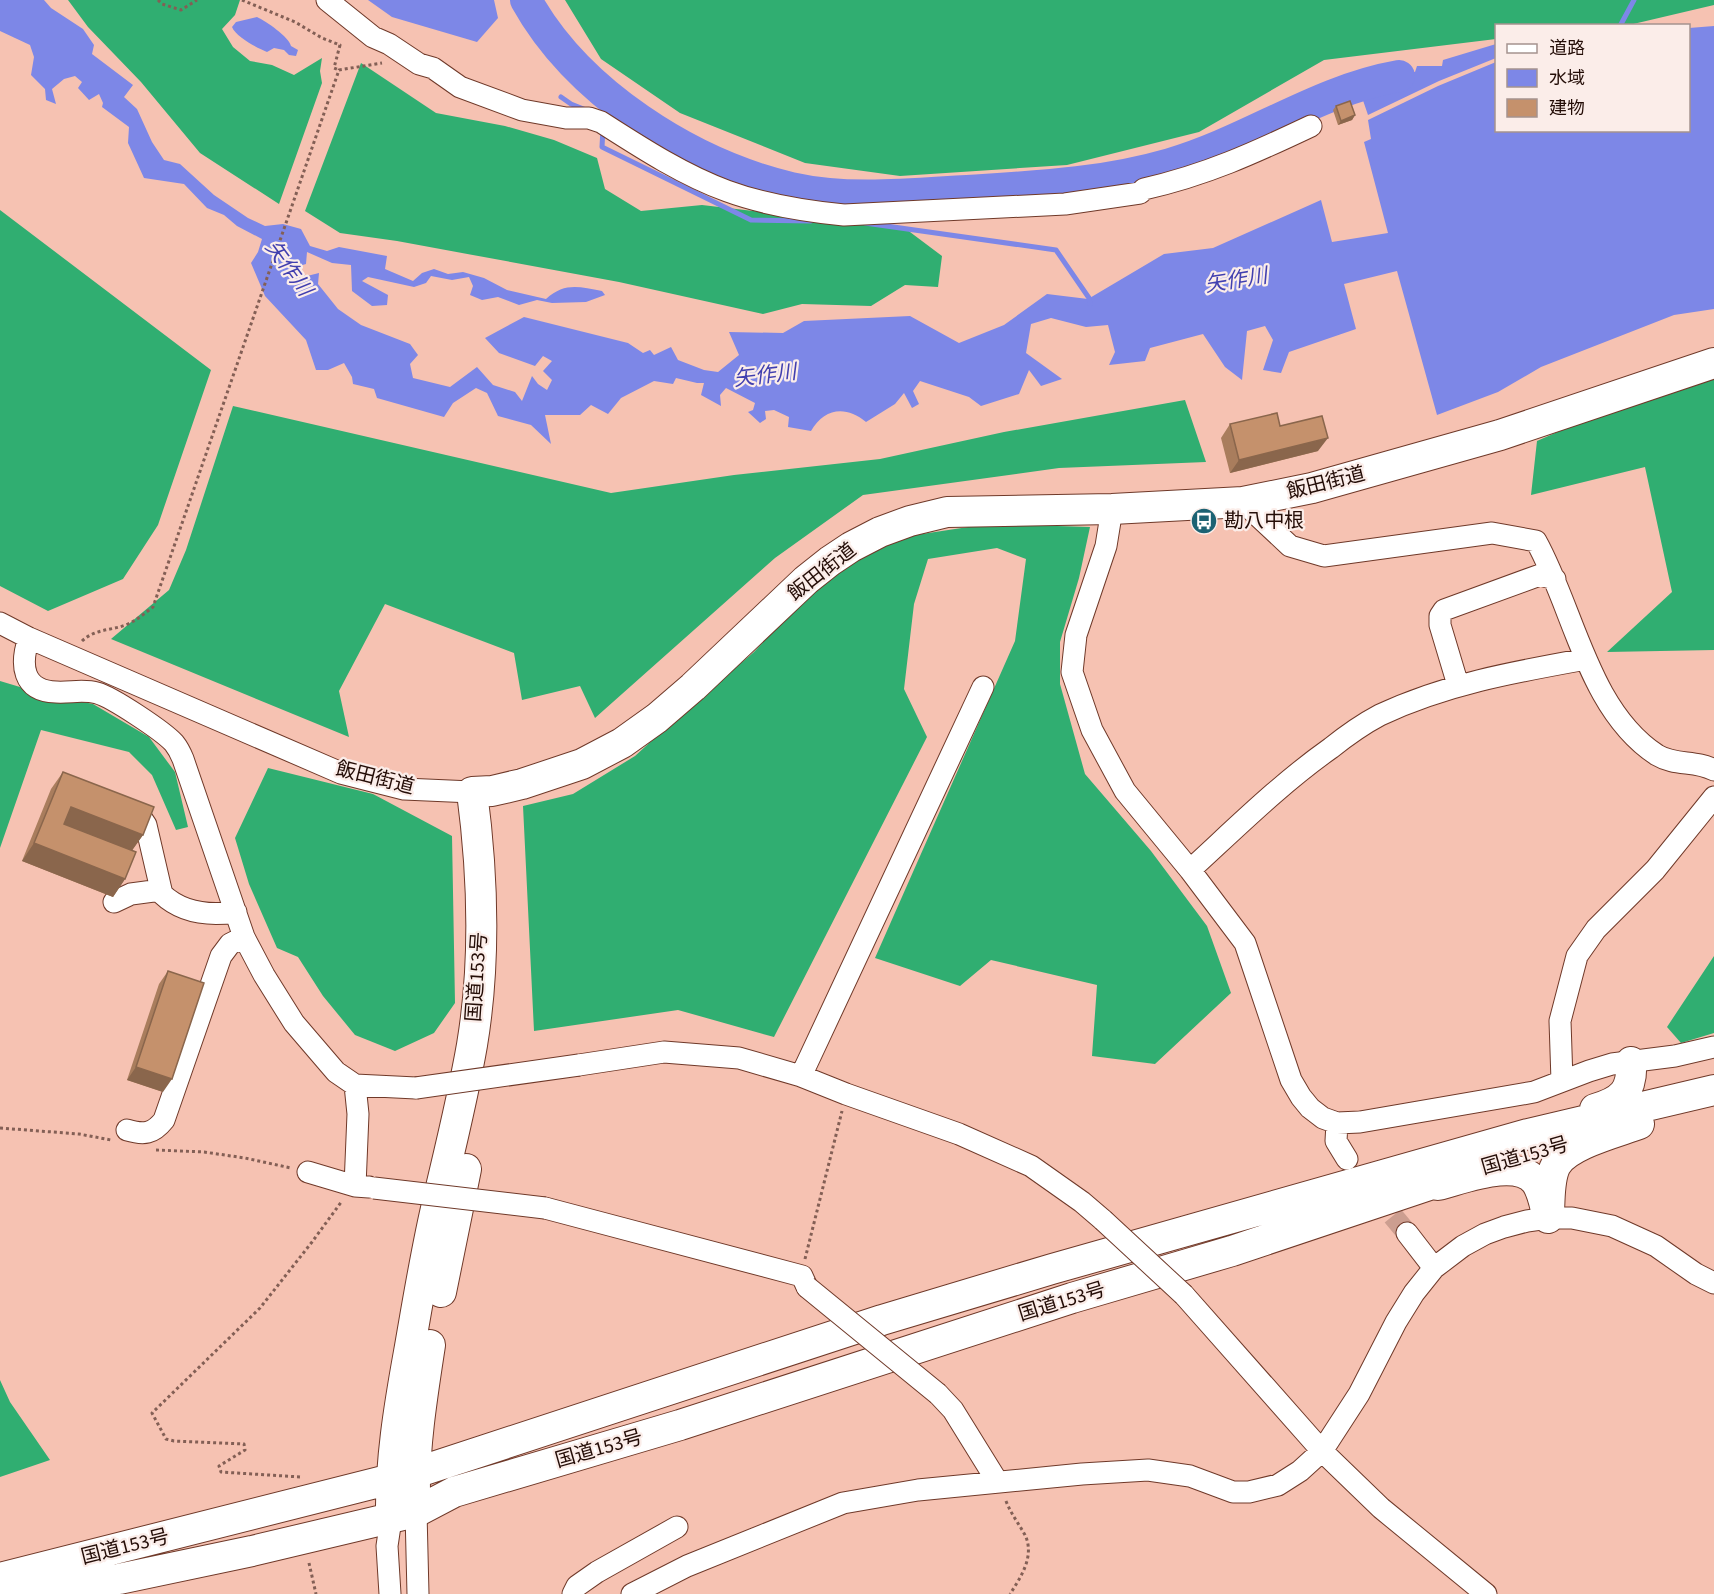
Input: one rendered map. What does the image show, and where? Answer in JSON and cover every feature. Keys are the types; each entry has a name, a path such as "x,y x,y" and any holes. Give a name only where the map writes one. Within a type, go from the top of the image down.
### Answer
{"highway":[{"name":"飯田街道","path":"482,791 522,784 582,764 622,742 657,718 693,687 806,580 851,547 910,520 947,512 1112,509 1243,502 1312,488 1490,438 1714,363"},
{"name":"国道153号","path":"403,1515 402,1476 424,1381 481,1098 492,1031 496,992 496,864 482,791"},
{"path":"1528,1134 1567,1117 1620,1099 1629,1082 1631,1062"},
{"name":"国道153号","path":"0,1578 402,1476 894,1316 1052,1269 1528,1134 1714,1090"},
{"name":"国道153号","path":"9,1594 119,1579 403,1515 454,1492 680,1425 1072,1298 1232,1251 1390,1197 1508,1160 1639,1124 1714,1107"},
{"path":"1548,1218 1552,1175 1562,1157 1583,1145 1639,1124"},
{"path":"1390,1197 1507,1169 1528,1175 1536,1183 1548,1218"}],"street":[{"path":"327,0 373,37 419,64 433,68 460,87 480,96 543,115 589,118 601,122 677,167 724,190 782,207 844,215 1065,204 1140,193 1144,189 1185,180 1241,159 1311,126"},
{"path":"1243,502 1290,546 1324,556 1492,533 1536,541 1555,579 1586,659 1616,714 1642,743 1658,755 1673,762 1697,763 1714,770"},
{"path":"1112,509 1106,546 1076,635 1072,672 1092,730 1125,790 1245,943 1291,1080 1300,1097 1310,1108 1323,1118 1337,1123 1360,1122 1534,1092 1589,1071 1714,1047"},
{"path":"1458,685 1440,625 1440,616 1444,610 1540,575 1555,579"},
{"name":"飯田街道","path":"0,623 28,638 341,773 404,789 482,791"},
{"path":"28,638 24,653 24,670 30,681 41,690 54,693 82,691 104,696 164,734 176,746 183,759 244,937 264,975 294,1023 336,1072 355,1085 416,1089 664,1052 739,1058 801,1076 846,1095 959,1134 1031,1166 1082,1202 1184,1295 1322,1451 1381,1508 1486,1594"},
{"path":"1190,870 1296,772 1379,716 1458,685 1498,675 1586,659"},
{"path":"801,1076 983,687"},
{"path":"1562,1081 1560,1021 1576,956 1596,929 1655,870 1714,797"},
{"path":"126,808 140,816 146,825 162,894 170,902 184,910 218,915 236,912"},
{"path":"114,902 131,894 161,890"},
{"path":"128,1130 148,1133 157,1129 164,1119 221,956 230,944 244,937"},
{"path":"355,1085 365,1187"},
{"path":"1337,1123 1336,1141 1347,1159"},
{"path":"308,1172 365,1187 545,1208 805,1281 938,1394 953,1410 998,1482"},
{"path":"632,1594 687,1566 843,1503 918,1490 1148,1470 1190,1476 1233,1492 1249,1492 1278,1485 1300,1471 1322,1451 1359,1394 1396,1322 1414,1293 1434,1268 1462,1246 1485,1234 1527,1221 1572,1218 1612,1226 1656,1246 1696,1274 1714,1283"},
{"path":"1407,1233 1434,1268"},
{"path":"390,1594 387,1546 403,1515"},
{"path":"403,1515 418,1594"},
{"path":"555,1594 563,1591 574,1594 577,1586 597,1572 676,1527"}],"path":[{"path":"158,0 162,4 181,10 197,0"},
{"path":"242,0 295,22 322,38 340,45 334,68 339,70 389,62 396,49"},
{"path":"67,655 87,636 127,624 153,607 339,70"},
{"path":"805,1281 810,1235 846,1095"},
{"path":"308,1478 221,1472 219,1467 246,1450 244,1444 174,1441 166,1438 152,1413 260,1308 365,1187"},
{"path":"998,1482 1011,1513 1029,1546 1028,1561 1010,1594"},
{"path":"309,1563 316,1594"}],"green space":[{"path":"68,0 240,0 235,15 222,29 233,47 250,61 272,65 294,75 322,58 320,71 322,83 279,204 200,153 141,82 88,27"},
{"path":"565,0 1714,0 1714,5 1633,24 1495,24 1495,39 1324,60 1199,132 1067,165 900,176 805,163 680,113 601,59"},
{"path":"361,63 436,113 505,126 554,140 597,158 605,189 641,211 702,205 906,229 942,256 938,287 905,285 871,306 802,304 763,314 619,282 397,241 340,233 305,211"},
{"path":"0,210 211,370 158,525 123,579 48,611 0,586"},
{"path":"1714,363 1714,650 1607,652 1672,592 1645,467 1531,495 1537,441"},
{"path":"1185,400 1206,462 1059,468 863,495 775,558 595,718 580,686 522,700 514,653 385,604 339,691 349,737 111,639 169,590 186,550 233,406 611,493 734,475 880,459 1004,432"},
{"path":"988,524 1090,527 1079,578 1060,642 1060,684 1085,774 1151,851 1207,926 1231,993 1155,1064 1092,1056 1097,985 991,960 960,986 875,958 1015,641 1026,559 997,548 928,559 914,604 904,689 927,737 774,1037 678,1010 534,1031 523,806 573,794 635,756 754,652 824,576 889,539"},
{"path":"0,681 40,693 93,704 149,737 175,772 188,827 176,830 152,775 129,752 41,730 0,848"},
{"path":"268,768 373,794 452,836 455,1003 434,1033 395,1051 355,1035 323,996 298,957 277,948 249,884 235,838"},
{"path":"1714,956 1714,1033 1681,1043 1667,1027"},
{"path":"0,1380 10,1402 50,1460 0,1477"}],"water":[{"path":"0,0 44,0 51,8 83,29 94,45 92,54 133,85 124,97 137,109 152,142 164,160 180,164 214,195 248,218 265,226 283,224 301,229 310,246 327,251 339,247 387,256 385,269 413,281 422,273 434,269 448,274 463,272 484,278 507,290 546,299 560,290 572,287 602,291 605,295 586,302 552,303 537,300 519,305 498,297 482,300 470,295 473,286 469,277 452,280 431,276 426,283 414,287 368,277 362,281 388,295 387,305 372,306 352,291 351,265 332,263 307,252 306,264 299,266 299,273 307,276 319,273 318,284 338,309 361,325 410,344 418,355 410,364 413,378 450,387 477,367 493,385 515,392 522,401 532,376 547,390 552,380 543,371 552,361 543,356 535,366 499,353 485,338 524,317 628,343 643,353 650,350 654,355 671,347 678,360 704,370 718,372 739,355 729,332 783,333 804,321 910,316 959,343 1004,325 1047,294 1088,299 1164,254 1213,248 1321,200 1332,242 1388,233 1364,142 1371,139 1368,120 1438,86 1495,62 1495,132 1690,132 1690,28 1714,26 1714,309 1674,315 1541,367 1498,392 1437,415 1397,271 1344,284 1356,329 1289,352 1281,373 1263,370 1273,340 1265,326 1247,331 1242,380 1225,367 1203,334 1150,348 1145,361 1109,365 1115,352 1108,325 1086,327 1051,318 1031,324 1026,353 1062,379 1041,386 1029,370 1019,394 981,406 969,397 920,381 913,391 919,404 912,408 904,393 895,404 866,422 851,413 836,412 822,418 811,431 788,427 789,417 774,410 765,411 766,419 760,423 748,412 753,410 755,403 726,388 720,395 721,406 701,395 704,383 676,378 673,384 654,381 621,398 608,414 591,405 580,415 545,415 551,444 531,425 498,416 487,393 476,388 453,403 444,417 377,398 374,389 353,384 352,377 344,363 328,370 316,370 306,340 265,296 251,263 262,239 237,226 224,215 207,208 184,184 144,178 128,143 129,127 102,107 103,103 99,94 89,100 78,88 82,82 75,76 64,79 52,89 56,104 46,100 45,89 31,75 34,57 30,45 0,31"},
{"path":"368,0 494,0 498,18 477,42 392,17"},
{"path":"257,17 277,30 291,46 298,50 296,56 274,48 267,52 242,38 232,27 236,22"},
{"path":"1495,44 1495,58 1439,81 1368,115 1354,74 1369,70 1415,72 1417,66 1442,66 1443,60"}],"building":[{"path":"1350,101 1355,115 1341,121 1336,106"},
{"path":"1277,413 1280,426 1322,416 1328,438 1239,460 1230,424"},
{"path":"63,772 154,807 143,835 71,807 64,824 136,852 125,879 34,843"},
{"path":"168,971 204,983 172,1079 136,1067"}],"waterway":[{"name":"矢作川","path":"526,0 548,34 575,65 605,94 639,120 676,142 752,177 791,188 838,195 887,195 1007,188 1124,175 1170,164 1199,154 1340,92 1399,76"},
{"path":"1621,24 1634,0"},
{"path":"561,97 586,110"},
{"path":"603,128 602,147 751,220 811,221"},
{"path":"865,223 1056,250 1089,298 1090,304"}],"tunnel":[{"path":"1373,1192 1407,1233"}],"place":[{"name":"勘八中根","path":"1204,521"}]}
